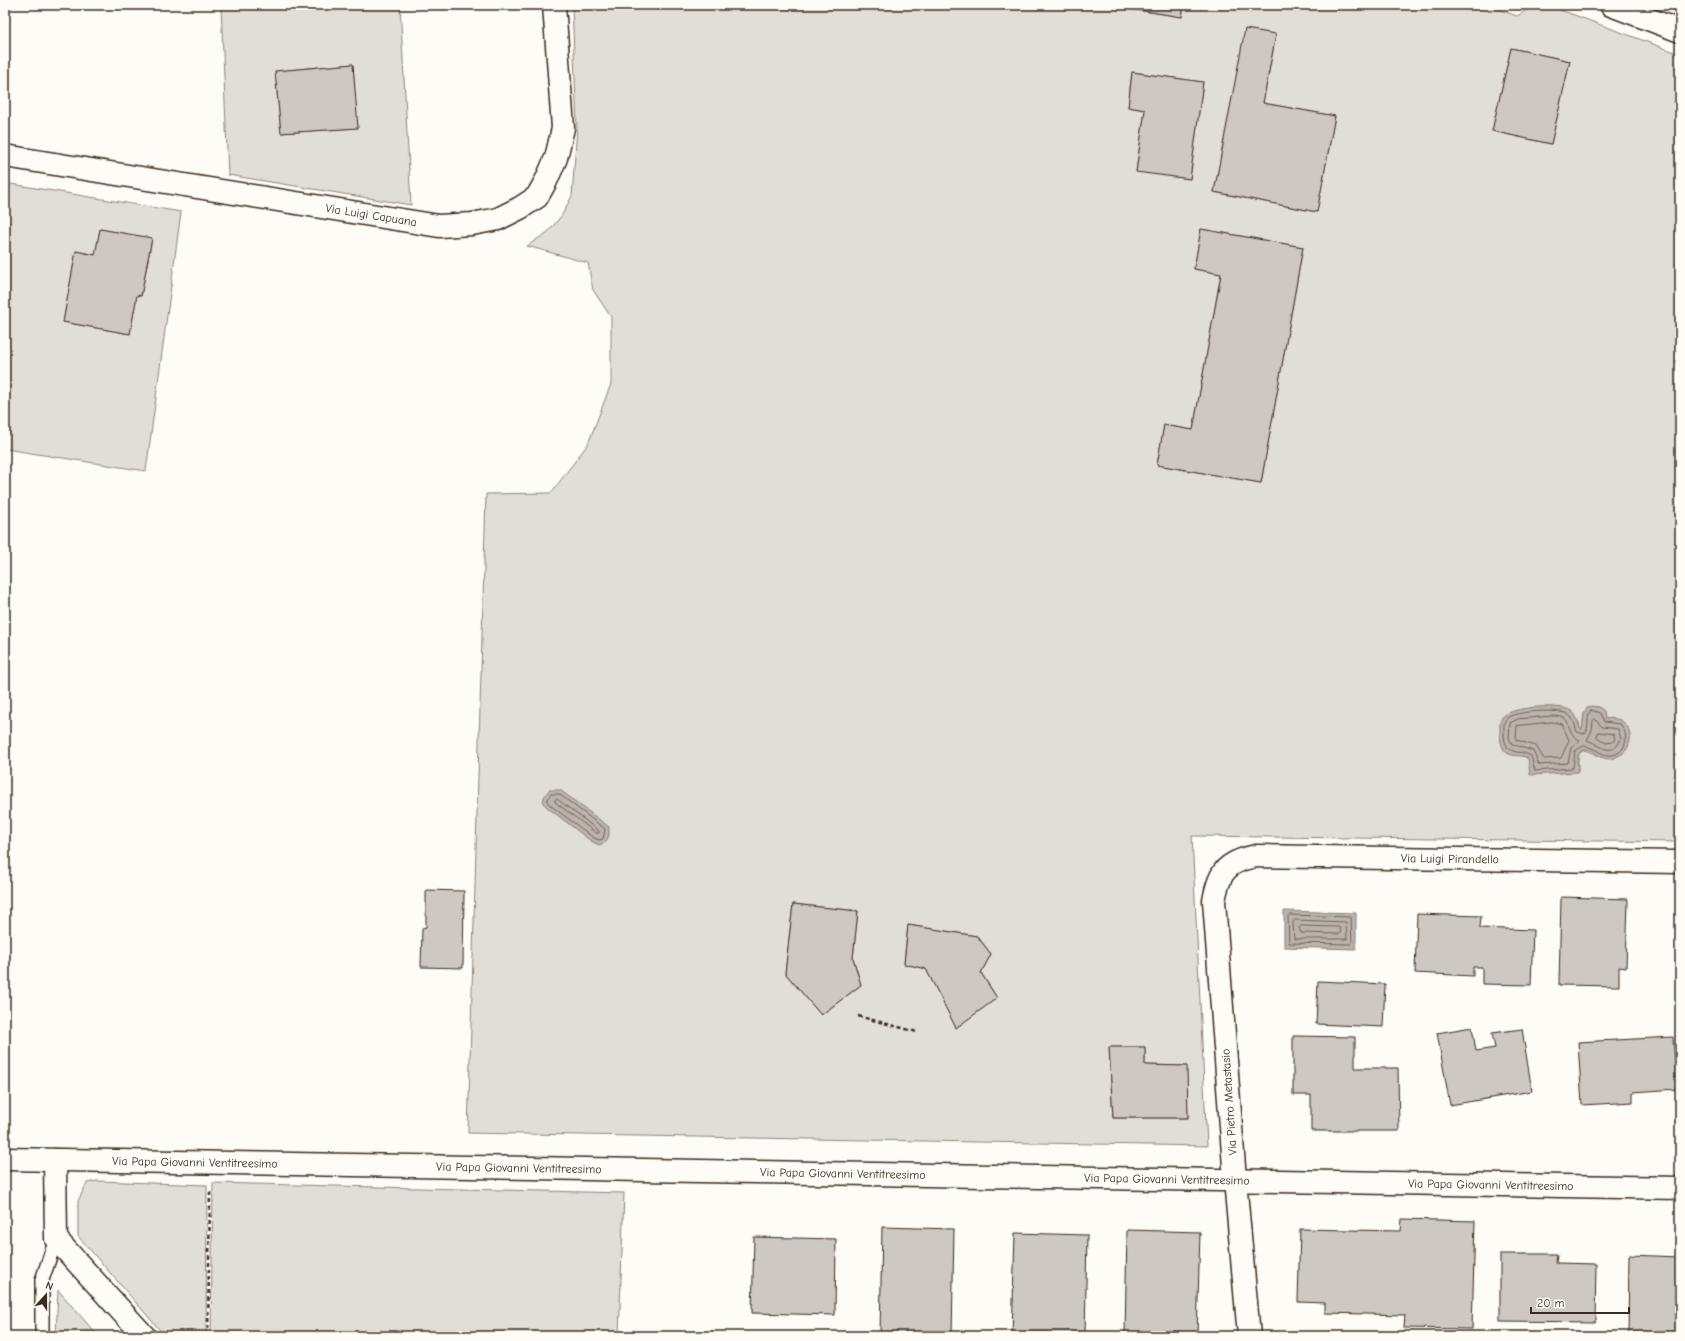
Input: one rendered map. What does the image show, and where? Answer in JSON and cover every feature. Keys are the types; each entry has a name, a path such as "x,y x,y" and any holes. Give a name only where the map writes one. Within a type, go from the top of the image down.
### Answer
{"street":[{"name":"Via Luigi Capuana","path":"5,156 439,226 472,224 498,219 520,208 537,197 556,158 563,128 554,5"},
{"path":"1611,5 1680,31"},
{"name":"Via Luigi Pirandello","path":"1224,870 1239,859 1256,856 1680,862"},
{"name":"Via Pietro Metastasio","path":"1224,870 1217,885 1214,901 1234,1180 1249,1336"},
{"name":"Via Papa Giovanni Ventitreesimo","path":"5,1159 1680,1188"},
{"path":"56,1160 56,1239 144,1336"}],"lane":[{"path":"42,1336 42,1280 56,1239"}],"path":[{"path":"858,1016 917,1032"},
{"path":"208,1336 210,1163"}],"shaded area":[{"path":"221,5 400,5 411,205 228,175","holes":["353,64 357,128 281,133 275,71"]},
{"path":"572,5 1105,5 1182,17 1184,5 1487,5 1517,16 1535,5 1547,5 1680,54 1680,842 1192,836 1207,1146 468,1133 486,494 551,493 588,444 611,384 611,317 593,290 588,263 527,246 548,232 562,215 572,196 577,128","holes":["1246,29 1276,35 1263,103 1335,116 1317,212 1214,192","1511,48 1570,61 1551,144 1492,131","1132,72 1203,82 1190,179 1136,171 1145,110 1128,107","1201,229 1303,247 1261,483 1157,465 1164,425 1193,430 1221,274 1194,269","1584,714 1605,719 1614,718 1602,758 1590,752 1582,751 1579,758 1578,772 1528,759 1500,740 1502,717 1579,722 1580,729 1582,730","793,904 858,911 853,958 861,985 821,1015 785,973","908,925 977,936 991,954 981,973 997,998 956,1027 926,969 904,963","1109,1047 1145,1047 1145,1065 1186,1066 1188,1118 1113,1118"]},
{"path":"5,183 181,212 146,471 5,449","holes":["100,229 152,239 141,296 137,295 130,334 63,322 76,251 95,255"]},
{"path":"97,1181 207,1185 206,1336 165,1336 78,1236 78,1201 87,1183"},
{"path":"213,1183 624,1193 619,1336 211,1336"},
{"path":"58,1290 98,1336 56,1336"}],"water":[{"path":"1559,707 1573,712 1578,720 1580,729 1582,730 1584,714 1587,707 1599,707 1604,711 1605,719 1612,718 1619,720 1627,726 1630,740 1623,753 1608,759 1603,758 1592,751 1584,750 1579,753 1578,756 1578,772 1530,775 1528,758 1507,753 1503,747 1500,738 1500,723 1502,718 1507,714 1525,708"},
{"path":"549,790 560,790 609,827 609,835 606,842 599,845 591,841 548,808 543,803 544,797"},
{"path":"1284,911 1356,913 1356,949 1284,947"}],"building":[{"path":"1105,5 1184,5 1182,17"},
{"path":"1245,29 1276,34 1263,103 1335,116 1317,212 1214,192"},
{"path":"1511,48 1570,61 1551,144 1492,131"},
{"path":"353,64 358,128 281,133 275,71"},
{"path":"1132,72 1203,82 1190,179 1136,172 1145,110 1128,107"},
{"path":"100,229 152,238 141,296 137,295 130,334 63,322 76,251 95,255"},
{"path":"1201,229 1303,247 1261,483 1157,465 1164,425 1193,430 1221,274 1194,269"},
{"path":"426,890 464,891 463,968 421,967 422,928 426,927"},
{"path":"1561,897 1628,899 1626,968 1619,967 1619,986 1559,985"},
{"path":"793,904 858,911 853,958 861,985 821,1015 785,973"},
{"path":"1417,914 1481,916 1480,928 1533,930 1531,985 1482,984 1482,967 1473,967 1473,976 1415,973"},
{"path":"908,925 977,936 991,954 981,973 997,998 956,1028 926,969 904,964"},
{"path":"1318,981 1385,984 1383,1027 1316,1024"},
{"path":"1472,1027 1476,1051 1495,1048 1492,1033 1522,1029 1532,1091 1450,1105 1437,1033"},
{"path":"1293,1036 1355,1037 1355,1068 1398,1068 1399,1131 1311,1131 1311,1095 1293,1095"},
{"path":"1673,1037 1677,1089 1633,1092 1633,1102 1582,1105 1578,1042"},
{"path":"1109,1047 1145,1047 1145,1065 1187,1066 1188,1118 1113,1118"},
{"path":"1402,1219 1475,1221 1472,1329 1404,1328 1405,1315 1325,1313 1325,1303 1298,1302 1300,1229 1401,1231"},
{"path":"882,1227 954,1229 952,1336 880,1336"},
{"path":"1127,1230 1200,1232 1197,1336 1125,1336"},
{"path":"1015,1233 1087,1235 1085,1336 1012,1336"},
{"path":"754,1237 836,1239 835,1315 752,1313"},
{"path":"1500,1254 1557,1254 1556,1263 1596,1264 1595,1322 1500,1321"},
{"path":"1629,1255 1680,1257 1680,1332 1671,1332 1671,1336 1628,1336"}]}
